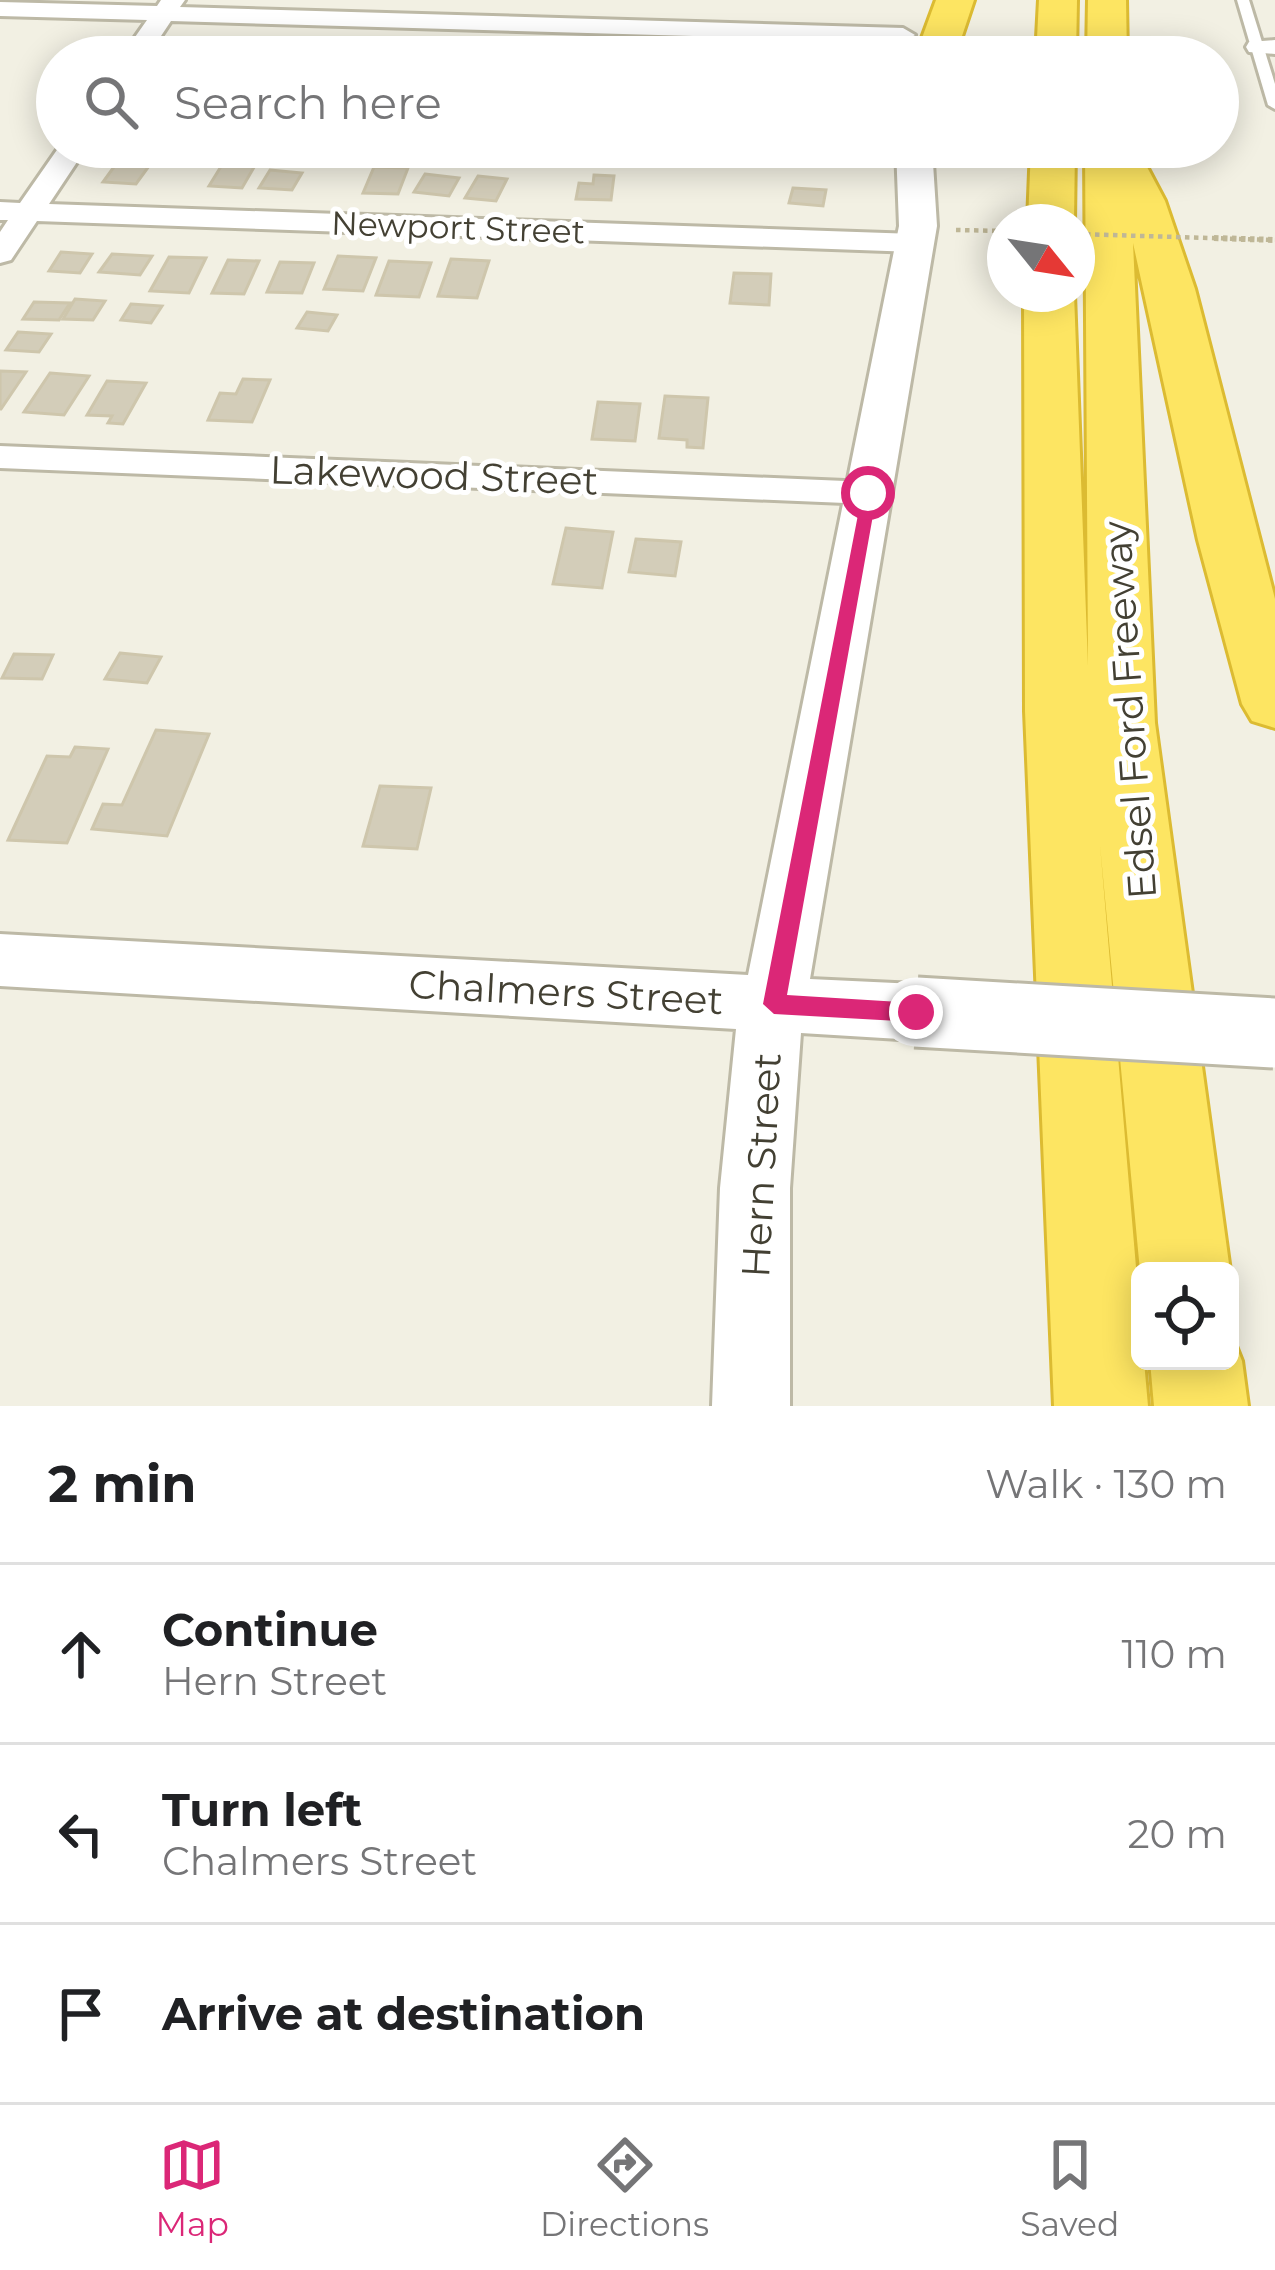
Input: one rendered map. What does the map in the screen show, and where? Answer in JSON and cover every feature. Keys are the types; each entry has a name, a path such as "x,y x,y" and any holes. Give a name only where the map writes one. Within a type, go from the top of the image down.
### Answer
{"highway":[{"path":"917,36 955,0"},
{"path":"1057,36 1058,0"},
{"path":"1107,0 1107,36"},
{"path":"1051,204 1052,168"},
{"name":"Edsel Ford Freeway","path":"1108,168 1122,723 1184,1262"},
{"path":"1128,168 1144,200 1183,342 1222,517 1275,704"},
{"name":"Edsel Ford Freeway","path":"1049,312 1060,830 1101,1406"},
{"path":"1197,1370 1201,1406"}],"street":[{"path":"149,36 169,7"},
{"path":"0,9 169,7 784,36"},
{"path":"0,254 14,212 54,168"},
{"name":"Hern Street","path":"751,1406 759,1121 774,1004 915,243 916,168"},
{"name":"Newport Street","path":"14,212 915,243"},
{"name":"Lakewood Street","path":"0,457 868,493"},
{"name":"Chalmers Street","path":"0,960 1275,1033"}],"lane":[{"path":"1243,0 1266,47 1275,105"}],"path":[{"path":"1095,235 1275,240"}],"building":[{"path":"113,168 148,168 136,184 103,182"},
{"path":"220,168 254,168 242,188 209,186"},
{"path":"374,168 408,168 398,194 363,193"},
{"path":"270,170 302,173 292,190 259,188"},
{"path":"425,174 459,178 449,196 414,192"},
{"path":"594,175 614,176 611,200 576,199 579,183 593,184"},
{"path":"478,176 507,179 496,201 465,198"},
{"path":"793,188 826,190 823,206 789,203"},
{"path":"61,252 92,254 80,273 49,271"},
{"path":"112,254 152,256 140,275 99,272"},
{"path":"338,256 376,258 363,291 324,289"},
{"path":"169,257 206,258 189,293 150,291"},
{"path":"451,259 489,261 477,298 438,296"},
{"path":"228,260 259,261 244,294 212,293"},
{"path":"389,261 431,263 419,297 376,295"},
{"path":"280,262 314,263 302,293 267,292"},
{"path":"734,273 771,274 769,305 730,303"},
{"path":"75,299 105,301 93,320 63,319"},
{"path":"34,302 70,303 59,320 23,319"},
{"path":"131,304 162,306 151,323 121,320"},
{"path":"307,312 337,315 328,331 297,328"},
{"path":"18,332 51,334 39,352 6,350"},
{"path":"0,371 26,372 1,409 0,409"},
{"path":"50,373 89,376 64,415 24,412"},
{"path":"243,379 270,380 252,422 208,420 220,393 236,394"},
{"path":"107,381 146,383 123,424 108,423 112,416 87,415"},
{"path":"665,396 708,398 703,448 687,447 687,440 659,438"},
{"path":"598,402 640,404 635,441 592,439"},
{"path":"566,528 613,532 602,588 553,584"},
{"path":"636,539 681,542 675,576 629,572"},
{"path":"120,653 161,657 147,683 105,679"},
{"path":"14,654 53,655 42,679 2,678"},
{"path":"156,730 209,734 167,836 92,829 103,804 122,805"},
{"path":"75,747 108,749 67,843 8,840 47,756 70,757"},
{"path":"380,786 431,788 417,849 363,846"}],"route":[{"path":"868,493 788,951 774,1004 916,1012"}]}
